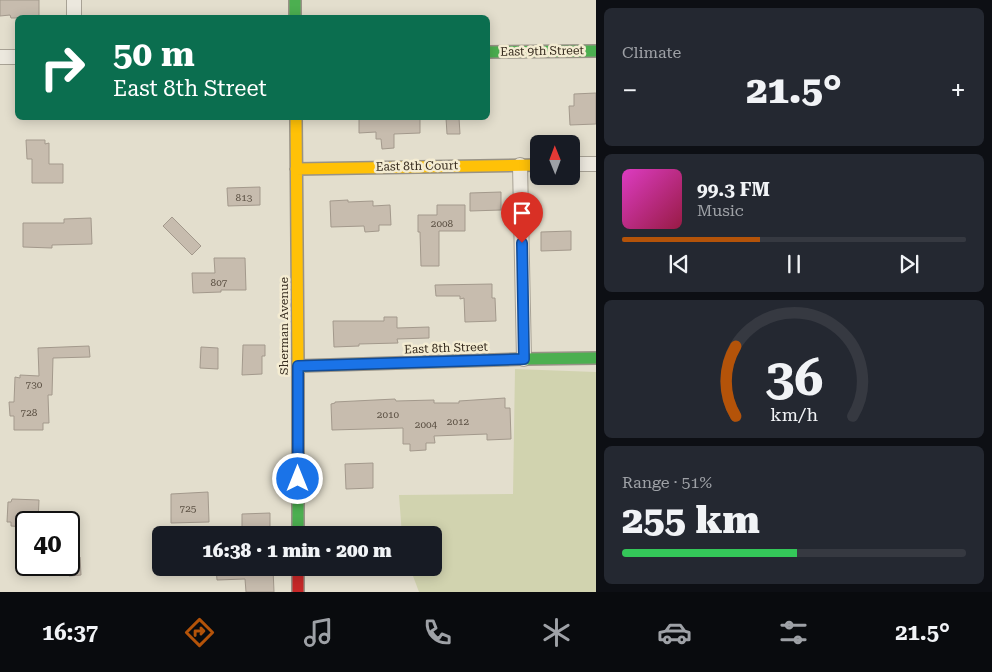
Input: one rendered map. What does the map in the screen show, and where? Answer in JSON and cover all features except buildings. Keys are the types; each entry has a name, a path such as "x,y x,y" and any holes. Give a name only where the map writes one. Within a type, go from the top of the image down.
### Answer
{"street":[{"path":"74,0 74,15"},
{"path":"295,0 295,15"},
{"name":"East 9th Street","path":"490,52 596,51"},
{"path":"0,57 15,57"},
{"name":"Sherman Avenue","path":"296,120 298,526"},
{"path":"580,164 596,164"},
{"path":"520,165 524,359"},
{"name":"East 8th Court","path":"296,169 530,165"},
{"name":"East 8th Street","path":"298,366 596,358"},
{"path":"298,576 298,592"}],"green space":[{"path":"515,369 596,372 596,592 419,592 413,576 442,576 442,526 401,526 399,495 513,494"}],"traffic: fast":[{"path":"295,0 295,15"},
{"path":"490,52 596,51"},
{"path":"298,366 596,358"},
{"path":"298,366 298,526"}],"traffic: slow":[{"path":"296,120 298,366"},
{"path":"296,169 530,165"}],"traffic: jam":[{"path":"298,576 298,592"}],"route":[{"path":"298,479 298,366 524,359 522,243"}]}
